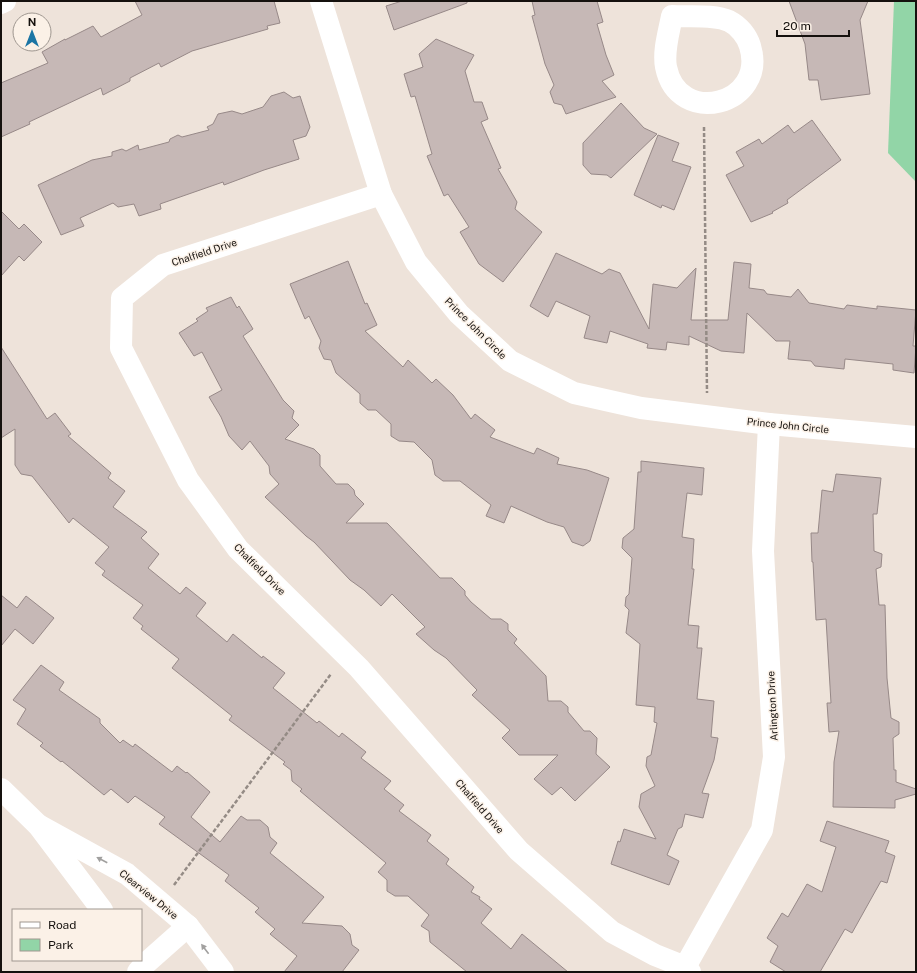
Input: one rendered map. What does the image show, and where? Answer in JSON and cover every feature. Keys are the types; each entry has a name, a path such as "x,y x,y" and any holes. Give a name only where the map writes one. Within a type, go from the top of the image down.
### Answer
{"street":[{"path":"1,3 5,1"},
{"name":"Prince John Circle","path":"321,1 381,194 416,262 459,314 510,361 574,393 641,408 769,424 916,437"},
{"path":"667,9 716,17 729,22 740,30 748,41 752,54 752,68 747,81 739,92 728,99 714,103 703,103 688,98 677,90 670,79 666,67 667,9"},
{"name":"Chalfield Drive","path":"381,194 163,265 122,298 121,348 188,480 238,549 346,654 519,851 612,932 687,970"},
{"name":"Arlington Drive","path":"687,970 762,830 774,757 763,551 769,424"},
{"name":"Clearview Drive","path":"1,789 38,825 101,909"},
{"name":"Clearview Drive","path":"38,825 128,874 188,926 223,972"},
{"path":"144,967 188,926"}],"path":[{"path":"703,103 707,416"},
{"path":"161,902 346,654"}],"green space":[{"path":"894,1 916,1 916,182 888,153"}],"building":[{"path":"135,1 274,1 280,23 267,26 268,29 192,51 161,67 159,63 130,78 130,81 103,95 101,88 1,137 1,83 48,63 42,52 52,52 52,46 65,39 93,26 101,37 142,15"},
{"path":"402,1 467,1 467,3 394,30 386,6"},
{"path":"532,1 597,1 603,22 597,24 606,55 614,75 602,81 616,97 566,114 562,105 554,103 550,92 554,85 545,64 532,16 535,15"},
{"path":"789,1 868,1 860,20 870,94 821,100 818,80 809,80 805,44"},
{"path":"436,39 474,55 465,71 474,102 482,102 488,119 481,122 501,168 498,169 517,202 515,209 542,232 503,282 479,264 460,232 469,227 448,194 444,196 427,156 432,154 415,96 411,97 404,74 423,67 419,54"},
{"path":"284,92 293,98 300,96 310,127 306,136 293,140 299,159 224,185 223,182 160,204 161,209 139,216 134,204 118,207 113,203 80,218 84,226 61,235 38,185 92,160 112,156 112,152 122,149 126,151 138,145 139,150 169,142 170,139 178,135 182,137 209,130 207,127 213,124 218,114 232,111 242,114 263,107 271,96"},
{"path":"621,103 644,128 657,134 611,178 607,175 591,174 583,165 583,143"},
{"path":"812,120 841,160 787,200 788,203 772,212 773,213 751,222 726,175 744,166 736,152 759,139 762,144 788,125 794,133"},
{"path":"658,135 679,143 672,161 691,167 674,210 662,205 661,208 634,195"},
{"path":"1,211 19,229 24,224 42,242 24,261 19,256 1,276"},
{"path":"556,253 602,274 609,269 620,273 649,329 653,284 677,288 696,268 691,320 728,320 734,262 751,264 749,288 764,290 767,294 791,297 798,289 809,303 844,309 847,305 877,309 877,306 916,310 913,346 916,346 914,373 893,370 893,364 845,359 844,369 815,366 811,361 788,359 790,341 776,341 747,313 744,353 721,351 689,336 689,345 667,342 666,350 647,348 648,344 610,331 607,343 584,338 590,316 556,301 548,317 530,306"},
{"path":"348,261 365,304 367,303 377,325 365,331 403,367 408,360 432,383 436,379 453,395 471,419 475,414 495,430 490,437 534,454 537,448 559,458 557,464 587,470 609,478 590,541 583,546 572,542 564,527 547,522 511,506 504,523 486,516 491,505 460,481 443,481 435,475 432,460 414,442 399,441 391,436 391,424 376,410 368,410 360,403 360,394 336,373 331,360 324,359 319,348 321,341 309,316 305,319 290,284"},
{"path":"231,297 237,308 239,306 253,329 243,336 283,400 294,411 292,418 299,425 285,439 314,449 320,455 320,466 336,484 348,484 354,490 355,495 364,504 346,523 387,523 440,578 452,578 465,591 465,595 471,602 491,619 501,619 508,624 508,630 517,639 514,643 546,676 548,701 561,701 568,707 568,712 584,731 590,731 597,738 596,754 610,767 575,801 561,787 552,795 534,779 558,755 519,755 502,738 510,730 472,695 477,690 446,658 434,650 416,634 425,627 392,594 381,606 364,590 350,580 314,542 265,497 279,484 270,474 269,466 250,441 242,450 229,436 221,417 209,397 222,390 202,352 194,356 179,333 198,321 196,319 208,311 206,308"},
{"path":"1,347 47,419 55,413 71,434 68,436 111,473 108,478 125,491 113,507 147,532 141,538 159,554 148,568 180,594 186,587 206,603 196,616 227,642 233,634 262,658 263,656 285,673 273,688 317,723 319,721 339,737 342,733 366,752 361,758 391,781 384,789 404,805 399,811 431,835 427,841 449,859 446,864 474,887 471,892 480,897 479,899 492,909 481,923 511,949 522,934 568,972 467,972 430,942 429,931 421,926 429,915 408,896 395,896 387,891 387,880 378,872 386,863 300,791 302,789 292,781 291,770 283,764 285,762 229,720 232,716 172,668 179,659 141,629 143,626 133,618 143,605 102,575 105,571 95,563 109,547 73,518 69,523 32,476 21,474 15,465 15,429 1,438"},
{"path":"641,461 704,468 702,495 687,493 682,537 694,539 692,569 694,569 688,625 699,626 697,648 702,648 697,699 714,701 711,737 718,738 714,760 702,793 709,794 703,818 685,814 682,827 678,829 667,855 679,861 669,885 611,864 618,841 620,842 624,829 656,839 639,807 641,794 655,786 646,766 647,757 651,755 657,723 654,722 655,707 636,705 640,644 626,633 629,610 625,606 626,597 629,594 632,558 622,548 623,538 634,529 638,472 641,472"},
{"path":"836,474 881,478 877,514 873,514 874,551 882,554 881,567 876,569 879,605 885,605 887,678 891,718 899,722 899,734 893,738 894,770 896,770 896,782 916,789 916,794 895,800 895,808 833,807 834,762 839,731 829,732 827,703 831,703 826,619 816,620 811,533 818,533 822,490 833,492"},
{"path":"1,595 17,608 26,596 54,618 33,644 15,629 1,646"},
{"path":"41,665 64,682 59,690 100,719 100,723 120,743 123,740 133,747 135,744 172,772 177,766 186,773 187,772 210,792 191,817 220,842 241,816 247,820 260,820 268,827 270,837 277,843 270,853 324,897 302,923 342,926 350,934 352,945 359,950 342,972 284,972 297,956 270,934 275,929 255,912 259,908 225,881 229,875 159,824 165,817 135,796 128,803 111,789 104,795 62,761 61,762 40,746 43,743 17,724 26,709 13,700"},
{"path":"827,821 889,841 885,852 895,856 887,883 881,881 852,933 845,929 820,972 786,972 770,962 778,946 767,938 782,913 788,917 807,884 822,892 836,847 820,841"}]}
